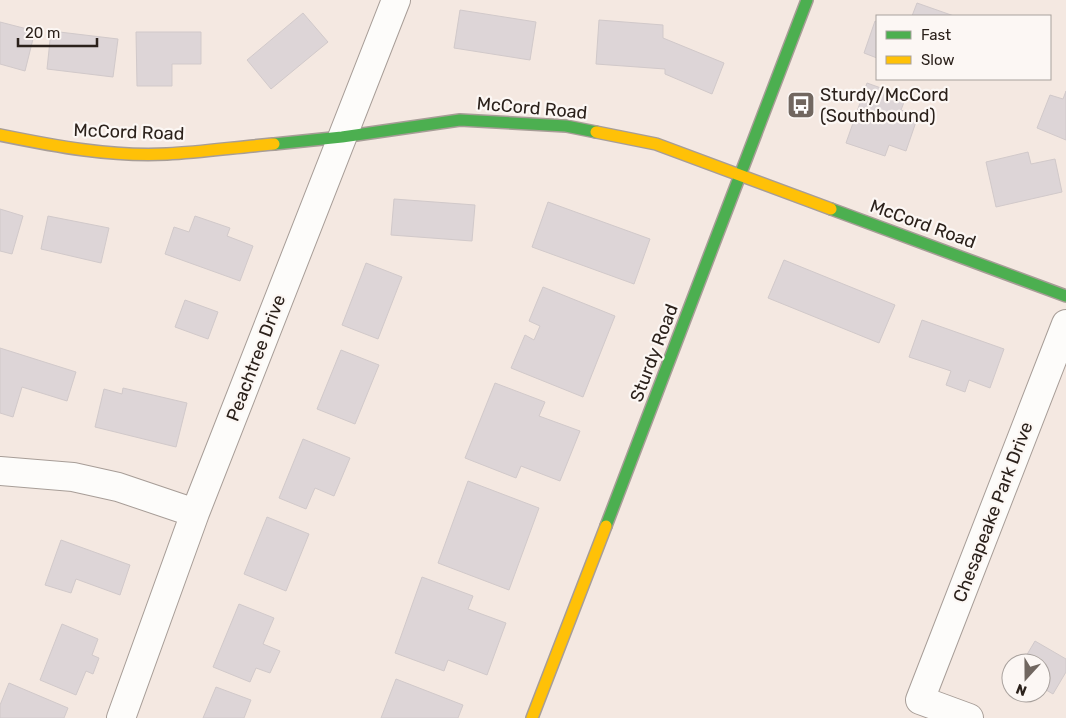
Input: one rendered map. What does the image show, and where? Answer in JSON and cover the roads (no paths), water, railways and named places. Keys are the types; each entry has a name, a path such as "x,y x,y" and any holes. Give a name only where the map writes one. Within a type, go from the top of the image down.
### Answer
{"street":[{"name":"Peachtree Drive","path":"121,718 195,513 396,0"},
{"name":"Sturdy Road","path":"532,718 807,0"},
{"name":"McCord Road","path":"0,135 49,146 110,152 166,154 342,137 460,120 566,126 656,144 1066,296"},
{"name":"Chesapeake Park Drive","path":"969,718 920,700 1066,324"},
{"path":"0,471 73,477 118,487 195,513"}],"place":[{"name":"Sturdy/McCord (Southbound)","path":"801,105"}]}
